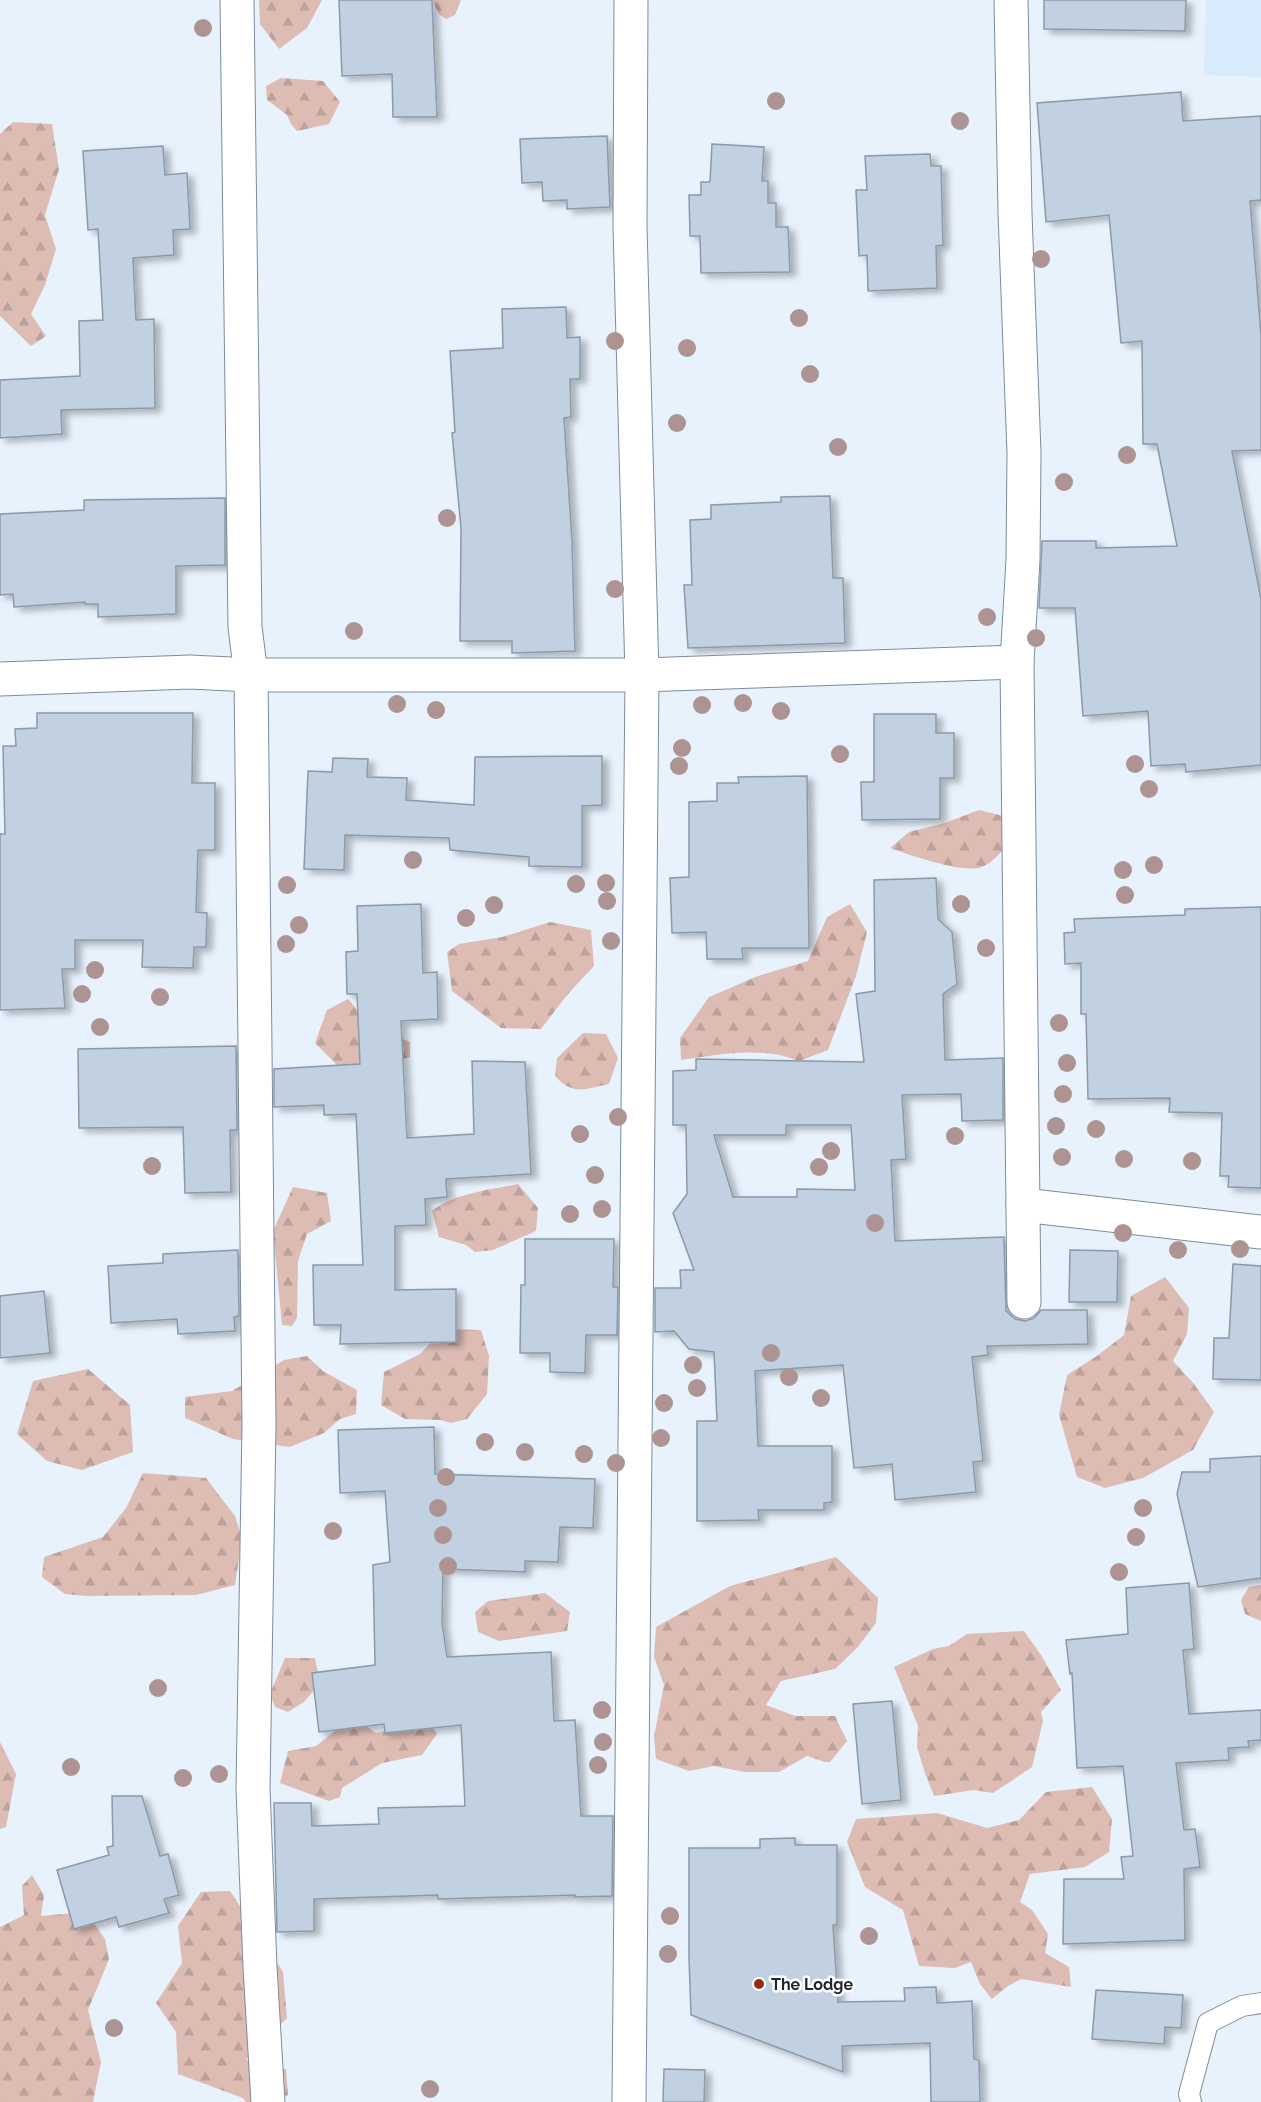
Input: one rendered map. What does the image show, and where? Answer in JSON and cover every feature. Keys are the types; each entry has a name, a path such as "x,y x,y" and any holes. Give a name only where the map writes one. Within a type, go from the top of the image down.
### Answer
{"street":[{"path":"237,0 245,627 251,675 259,1425 253,1790 268,2102"},
{"path":"629,2102 642,675 630,226 631,0"},
{"path":"1011,0 1015,213 1024,453 1023,560 1017,662 1024,1302"},
{"path":"0,679 190,672 251,675 642,675 1017,662"},
{"path":"1023,1205 1261,1232"}],"lane":[{"path":"1191,2102 1189,2094 1208,2024 1242,2006 1261,2003"}],"shaded area":[{"path":"1206,0 1261,0 1261,77 1204,75"}],"green space":[{"path":"259,0 322,0 307,28 279,49 260,24"},
{"path":"432,0 461,0 455,15 446,19 439,14"},
{"path":"281,78 323,81 340,102 329,124 297,131 287,115 267,100 266,86"},
{"path":"13,122 52,124 59,169 45,215 56,249 45,285 31,314 46,336 31,346 0,316 0,134"},
{"path":"979,810 1003,816 1011,842 982,867 950,866 890,848 909,832 945,823"},
{"path":"850,904 867,932 856,976 828,1050 799,1061 785,1056 756,1053 681,1060 680,1038 709,997 758,976 808,961 827,917"},
{"path":"550,922 591,930 594,966 567,995 541,1029 501,1028 452,991 447,952 459,944 502,937"},
{"path":"348,999 370,1025 410,1042 410,1057 374,1067 338,1066 315,1043 327,1010"},
{"path":"583,1033 606,1034 618,1058 609,1084 574,1089 555,1076 557,1058"},
{"path":"518,1184 538,1208 536,1231 493,1250 475,1252 466,1245 439,1237 432,1211 462,1196"},
{"path":"293,1187 327,1193 331,1221 307,1234 298,1261 297,1318 292,1326 282,1325 273,1231"},
{"path":"1165,1277 1189,1308 1187,1334 1173,1361 1194,1384 1214,1412 1193,1450 1143,1478 1105,1488 1077,1477 1059,1415 1067,1375 1124,1335 1131,1296"},
{"path":"444,1329 481,1330 489,1356 487,1394 467,1419 451,1423 440,1420 405,1419 381,1405 384,1372 420,1354"},
{"path":"307,1356 323,1371 357,1390 356,1414 340,1419 324,1433 290,1447 233,1439 185,1418 185,1397 232,1391 284,1360"},
{"path":"88,1369 130,1405 133,1452 82,1470 47,1461 17,1434 33,1381"},
{"path":"143,1473 206,1478 235,1516 242,1538 235,1585 196,1595 86,1596 65,1594 42,1577 44,1557 103,1537 126,1508"},
{"path":"836,1557 878,1598 876,1623 857,1648 835,1669 781,1681 766,1705 795,1716 835,1716 847,1741 830,1762 807,1756 779,1772 745,1772 714,1766 689,1771 656,1759 654,1737 664,1685 654,1657 656,1627 730,1586"},
{"path":"1261,1585 1261,1621 1245,1614 1241,1600 1249,1587"},
{"path":"545,1593 570,1612 567,1631 499,1641 478,1632 475,1612 488,1601"},
{"path":"1024,1631 1061,1690 1041,1712 1043,1721 1032,1767 993,1793 974,1790 934,1796 917,1747 918,1726 894,1667 933,1649 949,1646 967,1634"},
{"path":"285,1658 315,1658 320,1683 304,1702 288,1712 275,1707 270,1694"},
{"path":"353,1717 376,1733 427,1719 437,1734 422,1755 382,1763 342,1788 340,1797 329,1801 280,1783 288,1751 316,1746"},
{"path":"0,1742 16,1774 6,1827 0,1829"},
{"path":"1092,1787 1112,1819 1109,1852 1085,1867 1030,1874 1020,1902 1032,1910 1048,1934 1045,1953 1069,1967 1071,1987 1021,1979 992,1999 980,1984 971,1962 955,1968 919,1966 903,1910 865,1887 847,1842 856,1819 937,1813 987,1828 1019,1820 1046,1792"},
{"path":"32,1875 44,1895 41,1916 86,1912 105,1939 109,1959 88,2010 101,2062 93,2102 0,2102 0,1927 24,1915 22,1886"},
{"path":"230,1891 283,1972 287,2018 246,2060 286,2069 288,2095 275,2102 246,2102 243,2098 178,2074 176,2032 156,2003 182,1963 178,1926 201,1892"}],"building":[{"path":"339,0 432,0 437,117 393,117 392,74 342,76"},
{"path":"1044,0 1186,0 1185,31 1044,29"},
{"path":"1181,92 1183,121 1261,116 1261,200 1250,201 1261,335 1261,450 1232,451 1261,599 1261,765 1186,772 1185,764 1151,766 1148,711 1083,716 1075,608 1039,608 1042,541 1096,541 1096,548 1177,546 1157,444 1143,444 1142,341 1121,343 1109,215 1046,222 1037,103"},
{"path":"607,136 610,207 567,209 567,200 543,201 542,182 522,183 520,139"},
{"path":"712,144 764,147 762,181 768,181 768,203 776,203 776,227 788,227 790,272 701,273 700,236 690,236 689,195 701,195 701,182 710,182"},
{"path":"163,146 165,175 187,173 190,229 173,230 174,255 133,258 136,320 154,319 155,408 61,410 62,434 0,438 0,380 80,376 79,321 103,320 98,229 88,230 83,151"},
{"path":"930,154 931,166 941,166 943,245 936,246 937,288 868,291 867,255 859,256 856,190 867,190 865,156"},
{"path":"566,307 567,338 580,337 580,379 570,379 571,417 564,418 572,541 575,651 512,653 512,641 460,641 461,528 452,433 455,432 450,351 503,348 502,309"},
{"path":"830,496 833,578 843,578 845,643 688,648 684,585 692,585 690,520 711,519 711,505 781,502 781,497"},
{"path":"225,498 225,565 176,566 176,614 98,617 98,604 85,604 85,602 14,607 13,594 0,595 0,514 84,510 84,500"},
{"path":"37,713 193,713 192,783 215,783 215,850 198,850 196,912 207,913 206,947 194,947 193,968 142,967 143,940 75,940 75,969 62,969 65,1008 0,1010 0,834 5,834 3,746 16,746 15,729 37,728"},
{"path":"874,714 936,714 936,733 954,733 954,778 940,778 940,819 862,820 861,782 874,782"},
{"path":"602,756 602,805 582,806 582,867 529,866 529,857 450,850 449,838 345,835 344,870 304,869 308,771 332,772 333,758 368,759 367,777 407,778 406,800 474,805 475,757"},
{"path":"807,776 809,948 742,948 743,959 707,959 706,932 672,933 670,878 689,877 689,802 717,801 717,783 739,783 738,777"},
{"path":"936,878 938,919 952,932 957,984 943,994 945,1060 1003,1058 1003,1120 962,1121 961,1094 902,1095 906,1159 891,1160 895,1241 1004,1237 1006,1311 1015,1319 1025,1321 1034,1318 1041,1310 1087,1310 1088,1344 987,1346 988,1355 972,1357 983,1461 973,1462 976,1492 895,1500 892,1464 854,1468 843,1365 755,1371 758,1446 832,1446 832,1502 824,1503 824,1510 758,1510 759,1520 697,1521 697,1421 717,1421 714,1352 689,1349 674,1331 655,1332 655,1288 681,1288 680,1270 694,1270 673,1213 687,1194 686,1125 673,1125 673,1071 696,1070 696,1059 864,1062 856,994 875,991 874,880","holes":["786,1125 851,1125 855,1190 797,1189 797,1197 733,1197 714,1135 786,1135"]},
{"path":"421,904 423,973 437,972 438,1019 401,1021 407,1138 474,1134 472,1061 525,1062 531,1174 446,1179 447,1197 425,1199 426,1225 395,1226 395,1290 456,1289 456,1342 340,1344 341,1325 314,1325 313,1265 363,1265 356,1114 324,1115 324,1105 274,1107 274,1069 360,1064 357,994 347,994 346,952 358,951 357,906"},
{"path":"1261,907 1261,1188 1228,1187 1229,1176 1220,1176 1222,1113 1169,1112 1170,1098 1088,1099 1086,1014 1081,1014 1081,963 1065,964 1064,933 1075,932 1074,919 1185,915 1185,909"},
{"path":"236,1046 237,1130 230,1130 231,1192 185,1193 183,1127 79,1128 78,1049"},
{"path":"525,1239 614,1239 613,1287 618,1287 617,1335 586,1335 585,1373 550,1372 550,1353 520,1353 521,1285 525,1285"},
{"path":"238,1250 239,1316 234,1317 235,1331 178,1334 177,1319 111,1323 108,1266 163,1263 163,1254"},
{"path":"1070,1250 1118,1251 1117,1302 1069,1302"},
{"path":"1233,1264 1261,1266 1261,1380 1213,1379 1214,1338 1229,1338"},
{"path":"44,1291 50,1353 0,1358 0,1296"},
{"path":"434,1427 435,1474 595,1479 593,1528 560,1527 558,1562 525,1561 525,1572 443,1569 442,1623 447,1657 551,1652 554,1721 575,1720 581,1816 613,1816 612,1896 438,1899 438,1895 314,1899 314,1931 277,1932 274,1803 311,1803 312,1826 379,1824 378,1808 465,1806 461,1725 385,1733 384,1724 319,1732 312,1673 375,1665 373,1565 390,1562 385,1491 340,1493 338,1430"},
{"path":"1261,1456 1261,1578 1198,1587 1177,1494 1182,1472 1210,1472 1210,1459"},
{"path":"1189,1583 1194,1649 1183,1650 1189,1714 1261,1710 1261,1740 1248,1741 1249,1747 1228,1748 1229,1760 1176,1763 1184,1830 1195,1829 1200,1867 1184,1869 1185,1940 1063,1944 1064,1879 1124,1879 1121,1857 1133,1856 1123,1766 1077,1768 1072,1673 1070,1674 1066,1640 1128,1634 1126,1588"},
{"path":"892,1701 901,1800 862,1804 853,1704"},
{"path":"112,1796 142,1796 160,1856 168,1854 179,1895 164,1899 169,1913 119,1927 116,1917 74,1929 57,1870 109,1855 107,1847 113,1846"},
{"path":"795,1838 795,1845 837,1845 837,1925 833,1925 838,2002 905,2001 904,1988 936,1987 937,2003 972,2001 974,2059 979,2060 980,2102 931,2102 930,2043 842,2046 843,2072 691,2015 689,1848 760,1848 760,1839"},
{"path":"1096,1990 1183,1995 1181,2028 1165,2027 1164,2044 1092,2039"},
{"path":"664,2069 705,2070 704,2102 663,2102"}],"place":[{"name":"The Lodge","path":"759,1984"}]}
